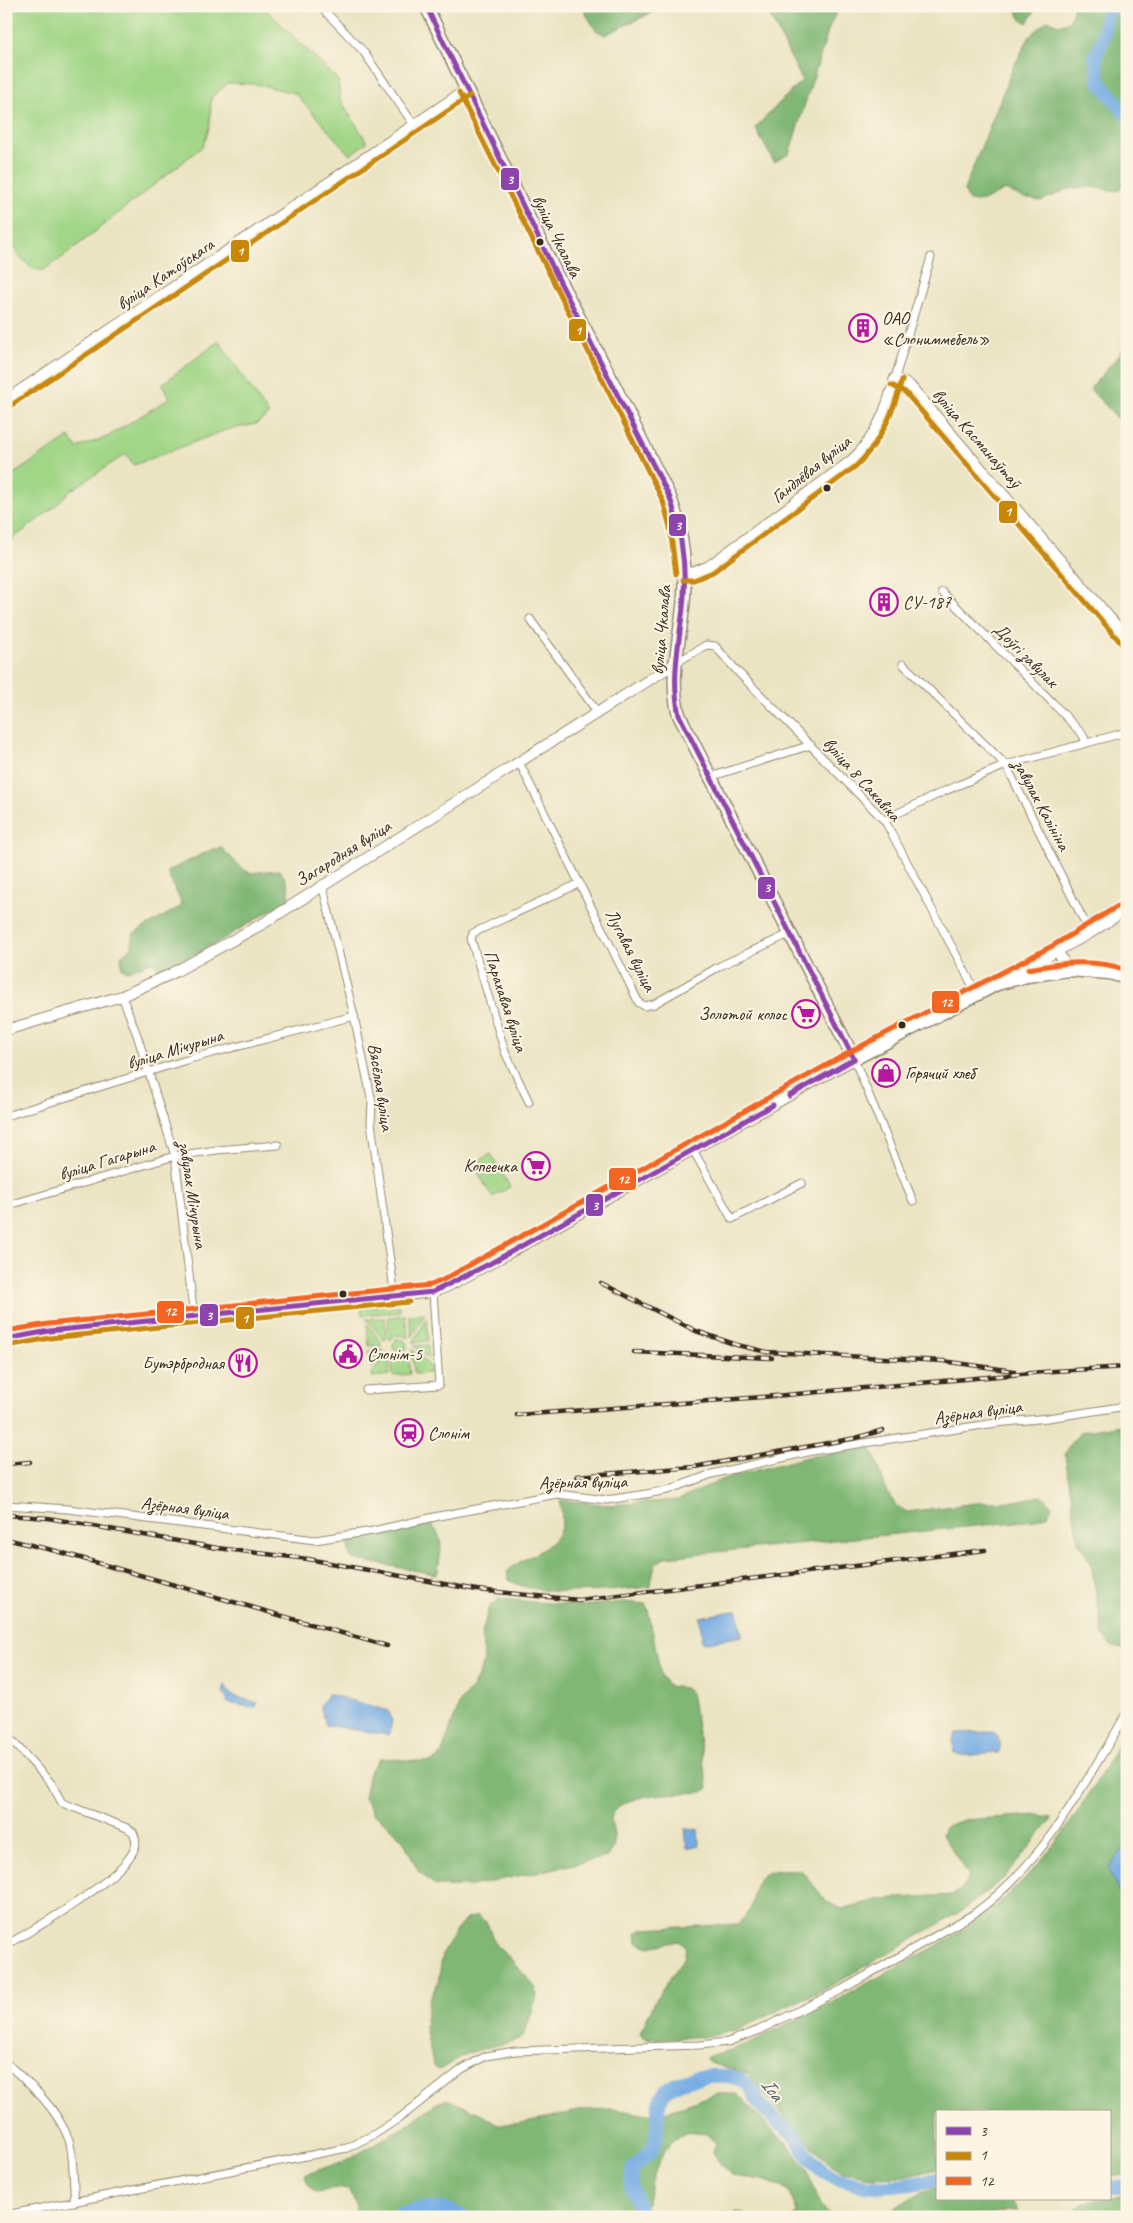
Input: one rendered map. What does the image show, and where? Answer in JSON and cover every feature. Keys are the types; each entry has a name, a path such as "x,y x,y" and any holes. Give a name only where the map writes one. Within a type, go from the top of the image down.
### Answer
{"highway":[{"name":"вуліца Чкалава","path":"426,6 555,271 670,498 681,539 683,574 683,605 674,688 679,715 854,1059"},
{"path":"854,1059 997,984 1027,976 1068,970 1109,973 1127,978"}],"main road":[{"name":"вуліца Катоўскага","path":"6,400 466,90"},
{"name":"Гандлёвая вуліца","path":"683,574 692,573 710,566 862,451 876,430 889,401 895,378"},
{"name":"вуліца Касманаўтаў","path":"895,378 910,386 1127,638"},
{"name":"Загародняя вуліца","path":"6,1030 122,996 171,974 220,948 264,923 322,884 676,663"},
{"path":"997,984 1058,952 1127,909"},
{"path":"1058,952 1068,970"},
{"path":"6,1339 49,1330 433,1292 491,1263 854,1059"}],"street":[{"path":"320,6 363,51 414,125"},
{"name":"Гандлёвая вуліца","path":"895,378 931,256"},
{"name":"Доўгі завулак","path":"942,592 1052,702 1083,735 1086,743"},
{"path":"530,619 598,713"},
{"name":"вуліца 8 Сакавіка","path":"676,663 706,645 715,646 885,821 977,994"},
{"name":"завулак Калініна","path":"903,664 1006,765 1090,933"},
{"path":"885,821 898,812 1006,765 1127,732"},
{"path":"710,777 811,745"},
{"name":"Лугавая вуліца","path":"519,762 640,1003 645,1006 654,1004 720,966 789,934"},
{"name":"Парахавая вуліца","path":"529,1102 505,1052 471,939 473,933 580,883"},
{"name":"Вясёлая вуліца","path":"322,884 354,1016 372,1102 371,1123 394,1296"},
{"name":"завулак Мічурына","path":"122,996 149,1072 175,1156 194,1317"},
{"name":"вуліца Мічурына","path":"6,1116 203,1056 354,1016"},
{"name":"вуліца Чкалава","path":"854,1059 913,1201"},
{"name":"вуліца Гагарына","path":"6,1206 175,1156 217,1150 278,1145"},
{"path":"693,1150 732,1218 802,1183"},
{"path":"366,1390 439,1385 433,1292"},
{"name":"Азёрная вуліца","path":"6,1506 68,1509 315,1540 373,1532 439,1516 557,1494 607,1500 646,1494 668,1490 712,1474 812,1451 996,1423 1048,1418 1127,1406"},
{"path":"6,2215 346,2148 375,2134 401,2117 462,2069 486,2056 515,2051 700,2045 728,2042 760,2030 849,1985 972,1915 991,1901 1016,1879 1050,1838 1077,1797 1127,1712"},
{"path":"6,1945 55,1917 122,1867 131,1856 136,1845 133,1832 127,1828 62,1804 51,1783 7,1738"},
{"path":"6,2063 41,2095 55,2113 69,2142 75,2202"}],"green space":[{"path":"6,6 262,6 338,80 340,99 367,142 350,155 295,93 256,84 228,83 211,98 210,125 203,146 63,257 43,270 32,269 10,246 6,248"},
{"path":"594,6 666,6 605,35 596,30 584,11"},
{"path":"765,6 839,6 829,28 789,154 774,162 755,128 802,80"},
{"path":"1016,6 1038,6 1027,23 1019,17"},
{"path":"1074,6 1104,6 1127,27 1127,177 1123,185 1118,191 1092,187 1068,189 1041,201 1024,198 1005,190 983,201 969,201 964,190 1012,70 1030,36 1048,20 1058,25 1070,21"},
{"path":"219,341 269,415 256,424 226,430 134,465 126,454 70,491 53,508 6,544 6,479 69,437 77,448 107,437 170,398 162,384"},
{"path":"1127,341 1127,420 1123,424 1090,389 1119,355"},
{"path":"222,848 241,868 250,873 279,870 288,884 288,900 208,948 159,970 154,961 128,971 122,968 121,956 132,947 133,934 180,907 181,902 168,875 168,871 213,849"},
{"path":"491,1154 510,1187 492,1197 473,1164"},
{"path":"391,1304 399,1306 400,1312 362,1315 361,1308"},
{"path":"425,1313 412,1337 409,1315"},
{"path":"405,1315 408,1339 405,1336 397,1335 390,1340 388,1317"},
{"path":"385,1318 387,1338 384,1340 366,1319"},
{"path":"427,1318 428,1341 413,1343"},
{"path":"367,1324 382,1343 381,1346 369,1346"},
{"path":"400,1339 405,1341 407,1346 405,1351 400,1353 395,1351 393,1346 395,1341"},
{"path":"428,1345 429,1359 414,1346"},
{"path":"412,1349 429,1365 430,1373 414,1374"},
{"path":"384,1350 372,1368 369,1351"},
{"path":"388,1352 390,1375 372,1377 372,1373"},
{"path":"408,1353 410,1374 393,1376 391,1354 395,1358 400,1358"},
{"path":"1127,1424 1127,1650 1111,1646 1103,1636 1091,1563 1078,1541 1065,1455 1070,1444 1081,1432"},
{"path":"871,1449 892,1500 907,1512 977,1503 1015,1501 1041,1496 1052,1506 1048,1515 1035,1520 665,1557 655,1565 650,1587 577,1592 538,1590 509,1580 507,1572 513,1566 545,1548 558,1535 562,1521 560,1500 609,1505 678,1500 724,1479 807,1457"},
{"path":"431,1525 439,1535 441,1547 438,1572 435,1574 352,1559 349,1554 348,1544 353,1539"},
{"path":"499,1599 584,1606 624,1602 645,1604 648,1609 661,1676 669,1686 684,1688 691,1693 708,1788 703,1792 650,1796 624,1803 615,1810 611,1819 614,1839 613,1846 607,1857 471,1886 436,1886 419,1872 403,1840 392,1828 373,1814 364,1798 369,1772 380,1758 429,1762 440,1757 460,1702 473,1687 484,1662 482,1633 489,1607"},
{"path":"1127,1728 1127,1844 1108,1869 1121,1896 1127,1896 1127,2175 1110,2177 1110,2110 936,2110 936,2169 908,2176 871,2177 843,2172 824,2159 768,2099 749,2074 709,2063 706,2058 735,2049 821,2008 931,1949 987,1913 1039,1864 1056,1843 1100,1775"},
{"path":"1037,1815 1051,1817 1051,1821 1005,1877 963,1910 827,1988 735,2030 713,2036 650,2039 643,2037 640,2033 656,1999 684,1958 686,1947 679,1941 648,1947 637,1942 636,1933 643,1929 737,1924 747,1914 752,1904 759,1879 766,1873 780,1870 801,1870 827,1902 841,1909 881,1899 952,1895 962,1889 969,1876 942,1835 946,1826 964,1820"},
{"path":"478,1916 487,1923 496,1946 509,1957 535,1987 537,1995 525,2033 521,2039 468,2053 439,2070 433,2064 425,2026 429,1999 438,1983 443,1953 455,1932 466,1919"},
{"path":"715,2094 736,2094 787,2144 808,2172 824,2209 835,2217 794,2217 797,2211 788,2190 765,2181 738,2177 728,2172 713,2152 716,2143 705,2133 696,2132 686,2132 670,2144 659,2163 646,2204 627,2213 625,2217 356,2217 356,2205 350,2190 336,2188 317,2193 308,2186 305,2175 351,2158 407,2125 435,2104 447,2099 482,2114 497,2124 516,2124 584,2110 613,2109 643,2114 670,2111"},
{"path":"936,2188 936,2200 1007,2200 1016,2206 1017,2211 950,2217 857,2217 887,2213 917,2194"},
{"path":"1127,2195 1127,2217 1066,2217 1084,2202 1110,2200 1110,2198"},
{"path":"739,2212 750,2217 705,2217"}],"water":[{"path":"1104,6 1127,6 1127,27"},
{"path":"738,1610 742,1636 702,1643 700,1617"},
{"path":"225,1685 231,1695 258,1703 255,1708 228,1703 223,1691"},
{"path":"328,1694 389,1711 392,1721 389,1735 325,1725 320,1705"},
{"path":"994,1732 998,1736 1000,1749 998,1753 960,1756 954,1753 953,1739 957,1733"},
{"path":"685,1828 698,1829 699,1845 687,1848"},
{"path":"1127,1844 1127,1896 1121,1897 1108,1869"}],"waterway":[{"path":"1107,6 1103,40 1095,56 1099,81 1127,116"},
{"name":"Іса","path":"642,2217 631,2186 633,2168 647,2155 655,2144 658,2108 662,2096 678,2083 701,2077 728,2076 746,2083 769,2115 789,2131 815,2165 832,2176 846,2182 876,2186 908,2185 936,2179"},
{"name":"Іса","path":"1110,2187 1127,2187"},
{"name":"Іса","path":"394,2217 428,2208 445,2210 463,2217"}],"railway":[{"path":"601,1283 696,1331 737,1345 767,1352 943,1361 1014,1371"},
{"path":"634,1352 772,1358"},
{"path":"517,1415 763,1397 1054,1371 1127,1367"},
{"path":"577,1476 694,1467 856,1438 883,1430"},
{"path":"6,1464 30,1462"},
{"path":"6,1515 48,1518 217,1548 308,1559 477,1590 579,1600 985,1550"},
{"path":"6,1539 56,1551 387,1646"}],"transit line":[{"name":"3","path":"426,6 557,276 670,498 678,525 684,566 683,608 676,674 679,715 854,1059"},
{"name":"1","path":"459,93 663,501 670,527 676,574"},
{"name":"1","path":"10,406 470,96"},
{"name":"1","path":"683,580 694,580 713,572 856,466 865,457 885,426 895,404 902,380"},
{"name":"1","path":"891,385 905,392 1121,643"},
{"name":"12","path":"6,1331 48,1324 431,1285 850,1052 1054,945 1123,903"},
{"name":"12","path":"1028,969 1053,965 1090,963 1115,966 1127,970"},
{"name":"3","path":"789,1096 854,1059"},
{"name":"3","path":"6,1339 49,1331 433,1292 491,1263 773,1105"},
{"name":"1","path":"7,1346 50,1338 409,1302"}],"place":[{"name":"ОАО «Слониммебель»","path":"863,328"},
{"name":"СУ-187","path":"884,602"},
{"name":"Золотой колос","path":"806,1014"},
{"name":"Горячий хлеб","path":"886,1073"},
{"name":"Копеечка","path":"536,1166"},
{"name":"Слонім-5","path":"348,1354"},
{"name":"Бутэрбродная","path":"243,1363"},
{"name":"Слонім","path":"409,1433"}]}
